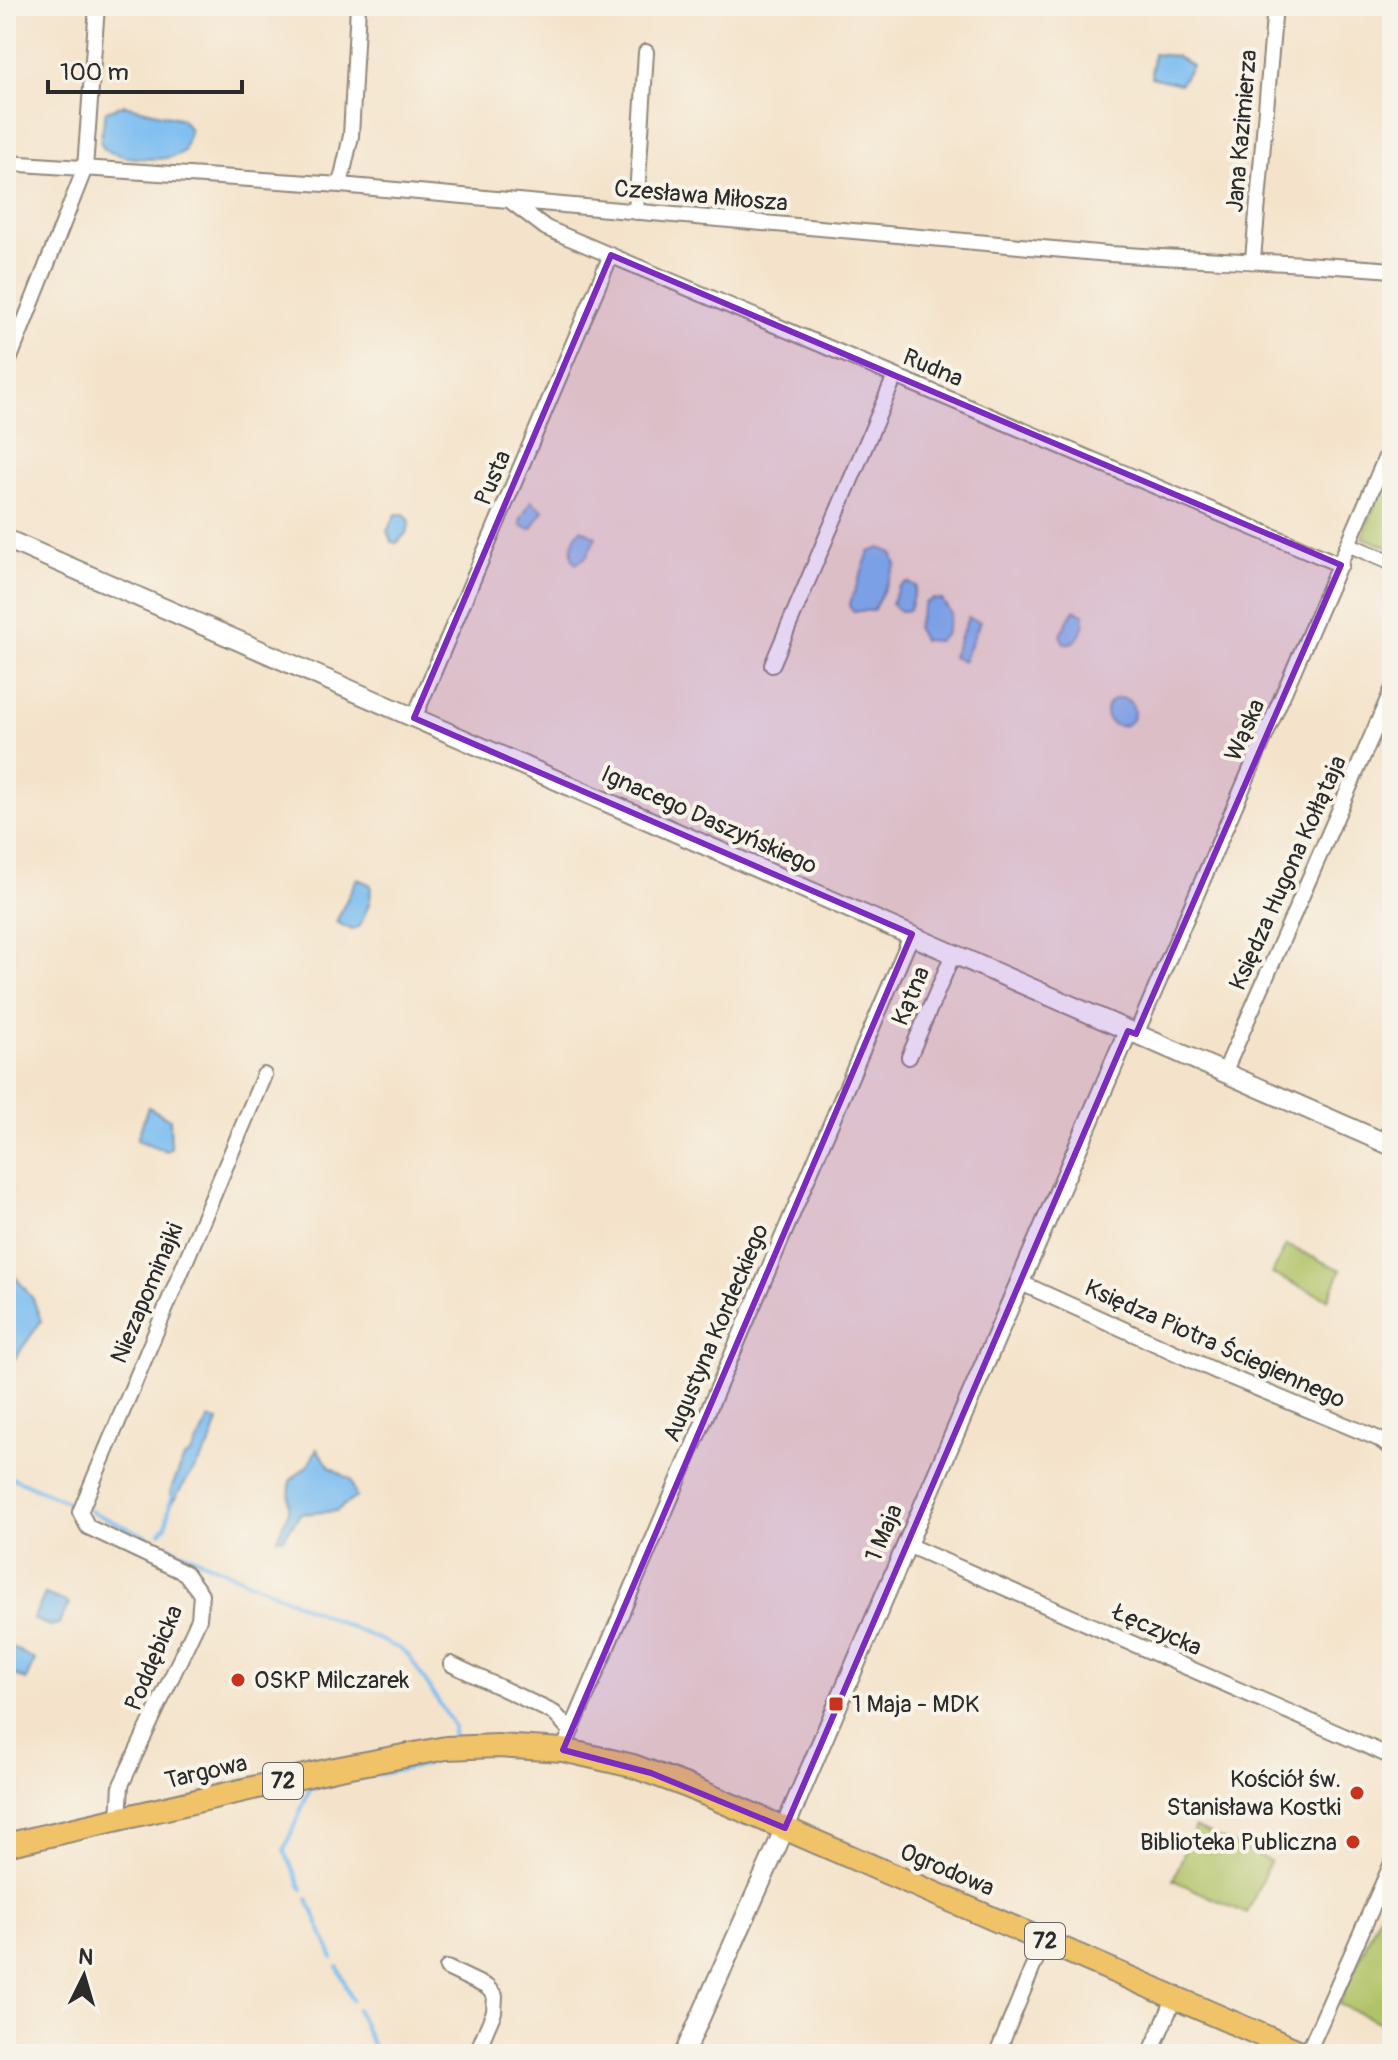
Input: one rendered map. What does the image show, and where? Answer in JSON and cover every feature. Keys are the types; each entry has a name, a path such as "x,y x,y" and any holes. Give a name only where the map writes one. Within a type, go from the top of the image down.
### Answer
{"main road":[{"name":"Targowa","path":"6,1845 411,1753 566,1740"},
{"name":"Ogrodowa","path":"566,1740 785,1828 1306,2054"}],"street":[{"path":"6,368 85,168 97,6"},
{"path":"340,185 351,136 358,6"},
{"name":"Jana Kazimierza","path":"1253,259 1275,6"},
{"path":"636,212 646,52"},
{"name":"Czesława Miłosza","path":"6,163 340,185 512,203 1109,254 1218,261 1253,259 1392,270"},
{"name":"Rudna","path":"512,203 546,228 1341,565"},
{"name":"Pusta","path":"414,718 611,255"},
{"path":"772,665 895,376"},
{"name":"Wąska","path":"1132,1033 1350,545 1392,443"},
{"name":"Ignacego Daszyńskiego","path":"6,539 954,952 1224,1073 1389,1138"},
{"path":"1350,545 1392,563"},
{"name":"Księdza Hugona Kołłątaja","path":"1224,1073 1392,690"},
{"name":"Augustyna Kordeckiego","path":"566,1740 912,934"},
{"name":"Kątna","path":"909,1057 954,952"},
{"name":"1 Maja","path":"684,2054 785,1828 1019,1282 1132,1033"},
{"name":"Niezapominajki","path":"88,1527 80,1516 84,1498 264,1075"},
{"name":"Księdza Piotra Ściegiennego","path":"1019,1282 1379,1439 1392,1449"},
{"name":"Poddębicka","path":"88,1527 185,1573 201,1594 199,1619 121,1785 119,1819"},
{"name":"Łęczycka","path":"905,1544 1392,1757"},
{"name":"Ogrodowa","path":"451,1664 554,1713 566,1740"},
{"path":"1306,2054 1392,1863"},
{"path":"997,2054 1044,1940"},
{"path":"447,1968 487,1987 495,1996 494,2012 476,2054"},
{"path":"1150,2054 1175,1997"}],"highlighted area":[{"path":"611,255 1341,565 1136,1034 1128,1031 785,1828 651,1773 563,1750 912,934 414,718"}],"green space":[{"path":"1392,464 1392,549 1362,537"},
{"path":"1286,1245 1341,1270 1328,1299 1272,1274"},
{"path":"1195,1827 1270,1861 1247,1914 1173,1880"},
{"path":"1392,1886 1392,2028 1339,2004"}],"water":[{"path":"1153,54 1176,56 1192,66 1180,84 1151,77"},
{"path":"124,105 182,119 190,130 184,151 167,158 144,159 104,149 100,141 106,111"},
{"path":"531,501 543,510 532,529 522,527 520,521"},
{"path":"396,514 404,514 410,521 407,532 397,543 392,542 387,531"},
{"path":"581,529 596,537 587,556 576,564 572,546"},
{"path":"880,548 892,553 896,565 873,611 853,611 849,606 869,552"},
{"path":"907,582 916,586 909,610 900,611 891,604 899,587"},
{"path":"933,599 942,600 951,614 945,635 937,641 923,640 916,627 925,603"},
{"path":"1074,610 1084,614 1082,630 1074,642 1064,643 1060,635"},
{"path":"968,618 980,622 963,661 952,657"},
{"path":"1120,698 1130,702 1134,712 1130,722 1120,726 1110,722 1106,712 1110,702"},
{"path":"357,878 371,885 370,901 360,926 352,930 336,922"},
{"path":"148,1107 170,1119 171,1149 166,1151 137,1140"},
{"path":"6,1265 33,1299 41,1321 11,1364 6,1364"},
{"path":"209,1419 218,1421 209,1447 172,1502 170,1492 184,1458 191,1454"},
{"path":"317,1449 330,1467 351,1480 356,1497 336,1511 300,1514 284,1537 277,1538 289,1511 290,1481 309,1464"},
{"path":"45,1594 69,1603 59,1624 50,1626 33,1619"},
{"path":"8,1645 35,1660 26,1680 6,1671"}],"waterway":[{"path":"6,1475 69,1503"},
{"path":"160,1532 166,1526 171,1497"},
{"path":"90,1511 400,1649 409,1656 454,1726 453,1734"},
{"path":"302,1889 284,1850 310,1788 426,1765"},
{"path":"307,1898 333,1958"},
{"path":"338,1967 352,2000"},
{"path":"357,2009 376,2054"}],"place":[{"name":"OSKP Milczarek","path":"238,1680"},
{"name":"1 Maja - MDK","path":"836,1704"},
{"name":"Kościół św. Stanisława Kostki","path":"1357,1793"},
{"name":"Biblioteka Publiczna","path":"1353,1842"}]}
